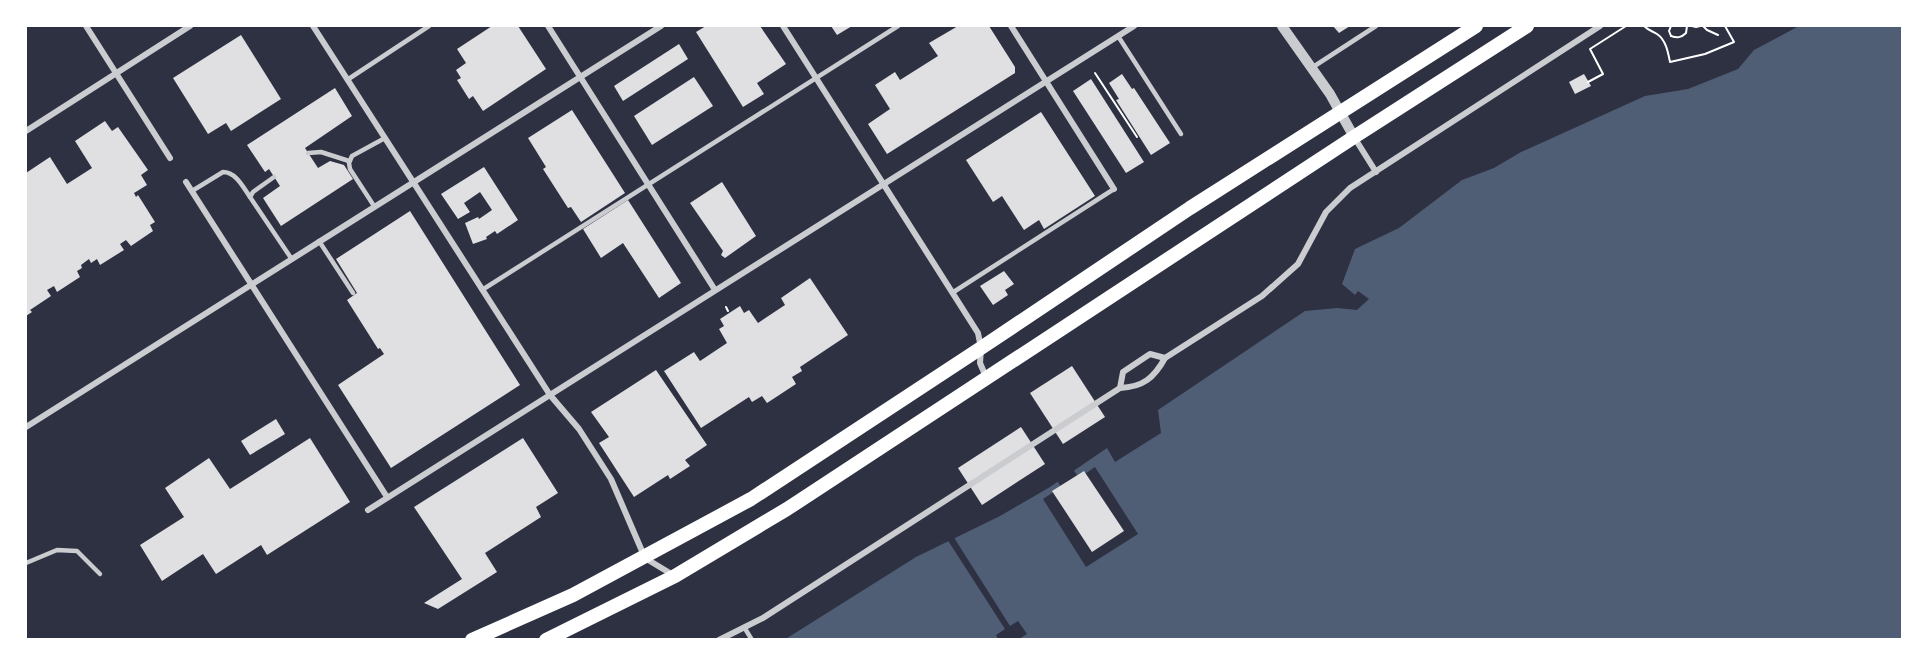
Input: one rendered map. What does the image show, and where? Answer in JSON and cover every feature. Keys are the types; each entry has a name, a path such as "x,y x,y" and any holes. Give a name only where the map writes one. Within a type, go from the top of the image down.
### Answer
{"highway":[{"path":"472,639 573,595 751,499 1190,208 1476,26"},
{"path":"546,639 675,576 786,509 1527,26"}],"street":[{"path":"86,26 170,158"},
{"path":"26,131 190,26"},
{"path":"313,26 550,395 579,429 611,479 645,558 675,576"},
{"path":"548,26 715,290"},
{"path":"26,427 661,26"},
{"path":"783,26 978,333 981,348 980,363 987,379"},
{"path":"1011,26 1114,189"},
{"path":"368,510 1134,26"},
{"path":"1282,26 1312,67 1376,172"},
{"path":"719,639 773,612 1120,388 1136,388 1157,373 1165,358 1262,296 1298,264 1326,212 1350,188 1600,26"},
{"path":"186,182 387,497"},
{"path":"1120,388 1123,372 1150,354 1165,358"}],"lane":[{"path":"347,80 429,26"},
{"path":"482,290 898,26"},
{"path":"1312,67 1376,26"},
{"path":"1118,36 1181,134"},
{"path":"374,206 350,169 349,161 352,156 385,138"},
{"path":"308,153 321,152 349,161"},
{"path":"192,191 223,172 233,174 291,258"},
{"path":"250,197 253,192 274,177"},
{"path":"952,293 1114,189"},
{"path":"319,241 353,293"},
{"path":"26,563 57,550 77,551 100,574"},
{"path":"744,627 752,639"}],"path":[{"path":"1588,82 1604,74 1590,49 1626,26"},
{"path":"1644,26 1659,35 1667,48 1670,62 1705,54 1734,42 1725,26"},
{"path":"1671,26 1671,36"},
{"path":"1663,42 1671,36 1680,38 1684,36 1687,26"},
{"path":"1692,26 1702,26 1718,35"},
{"path":"1095,73 1137,137"},
{"path":"726,307 728,311"}],"water":[{"path":"1799,26 1902,26 1902,639 784,640 916,557 1000,516 1050,487 1107,448 1115,462 1161,433 1158,410 1305,311 1337,308 1357,310 1369,299 1358,291 1355,295 1342,284 1355,249 1399,228 1462,180 1494,168 1521,152 1645,96 1688,89 1738,69 1754,50"}],"pier":[{"path":"1095,467 1138,534 1086,567 1043,499 1061,487 1056,479 1073,469 1079,478"},
{"path":"953,536 1010,626 1018,621 1027,634 1019,639 998,639 996,635 1005,629 947,539"}],"building":[{"path":"492,26 518,26 546,69 483,111 473,96 469,99 457,80 461,78 456,70 466,63 457,49"},
{"path":"706,26 760,26 786,64 757,83 764,94 743,107 696,32"},
{"path":"831,26 852,26 837,35"},
{"path":"958,26 989,26 1015,67 1015,73 887,154 868,124 890,109 875,85 895,72 900,80 938,56 929,43"},
{"path":"1333,26 1350,26 1339,33"},
{"path":"241,35 281,99 231,131 226,123 208,134 173,78"},
{"path":"679,44 688,59 623,101 614,86"},
{"path":"1122,74 1132,89 1134,88 1170,143 1151,155 1116,100 1119,99 1109,83"},
{"path":"1584,74 1591,86 1575,94 1569,82"},
{"path":"694,77 713,106 652,145 634,116"},
{"path":"1091,79 1144,162 1126,173 1073,91"},
{"path":"335,88 352,116 305,148 318,168 330,161 344,165 353,179 281,226 263,198 280,186 269,169 265,172 247,145"},
{"path":"572,110 625,193 581,222 571,207 568,208 543,169 546,167 528,138"},
{"path":"1041,112 1095,196 1044,229 1039,220 1024,230 1002,196 993,202 966,160"},
{"path":"105,121 112,131 118,127 148,170 141,175 147,185 134,193 136,197 138,195 155,222 150,225 153,231 131,246 126,240 120,244 124,250 100,265 97,259 91,263 89,259 77,271 80,277 57,292 54,286 47,290 51,296 30,310 32,312 26,316 26,173 50,157 67,184 92,168 75,141"},
{"path":"484,167 518,220 497,234 495,231 486,237 487,239 473,244 465,223 478,217 479,219 492,210 480,192 464,203 470,212 458,219 441,194"},
{"path":"722,182 756,236 725,258 721,255 723,251 690,203"},
{"path":"628,200 681,283 659,298 623,243 601,258 583,229"},
{"path":"410,211 520,385 391,468 338,385 384,354 380,348 378,349 347,300 357,293 336,259"},
{"path":"1004,271 1014,284 1005,290 1008,295 993,305 980,286"},
{"path":"810,278 848,335 800,367 802,371 792,377 796,384 767,403 762,396 752,402 749,397 701,428 664,371 694,352 700,361 727,343 719,329 724,326 720,319 740,306 744,313 749,310 758,323 785,305 781,298"},
{"path":"1072,366 1105,417 1063,444 1030,393"},
{"path":"656,370 707,445 685,460 690,466 670,479 668,475 634,497 599,443 609,437 591,412"},
{"path":"276,419 285,434 250,455 241,441"},
{"path":"1021,427 1045,464 982,505 958,468"},
{"path":"310,438 350,502 267,555 261,545 216,574 203,554 162,581 140,545 184,517 165,488 209,458 230,489"},
{"path":"523,438 558,493 536,507 541,517 485,553 497,572 438,609 424,603 462,579 414,507"},
{"path":"1084,471 1124,531 1092,552 1052,491"}]}
